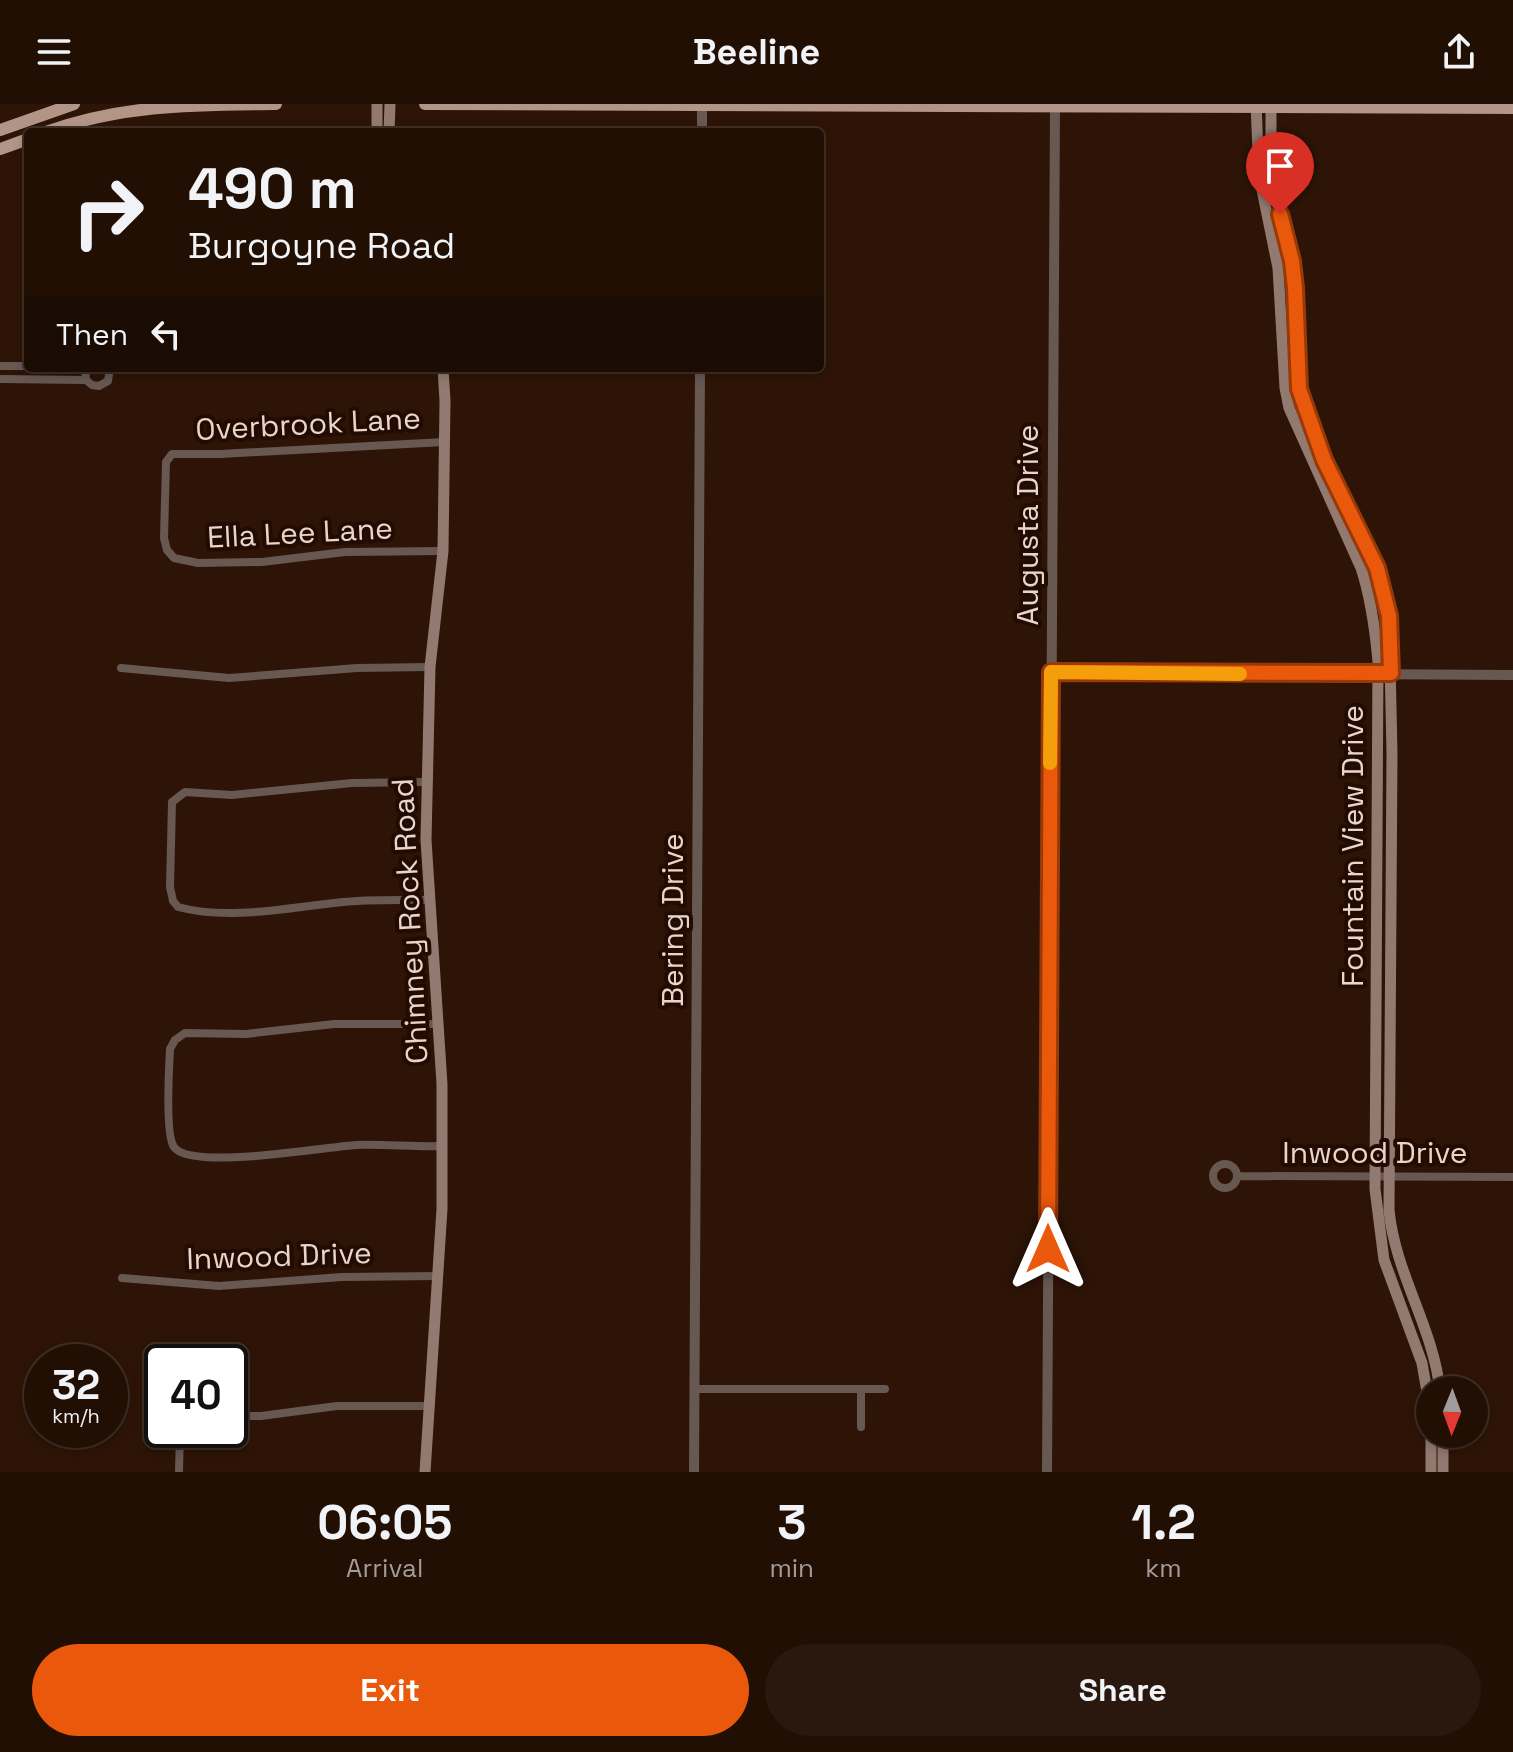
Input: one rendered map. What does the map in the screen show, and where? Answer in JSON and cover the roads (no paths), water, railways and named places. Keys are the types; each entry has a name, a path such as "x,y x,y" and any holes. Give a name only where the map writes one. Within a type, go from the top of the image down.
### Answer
{"main road":[{"path":"0,130 74,104"},
{"path":"58,128 124,107 276,104"},
{"path":"377,104 377,128"},
{"path":"389,128 390,104"},
{"path":"425,104 547,108 702,105 1513,108"},
{"name":"Fountain View Drive","path":"1256,105 1259,175 1276,249 1290,372 1324,460 1377,568 1389,616 1391,673 1376,883 1377,1221 1382,1250 1432,1349 1438,1376"},
{"name":"Fountain View Drive","path":"1272,105 1271,153 1276,197 1289,247 1295,288 1290,372 1285,388 1293,422 1369,591 1378,673 1390,883 1388,1176 1391,1229 1425,1376"},
{"path":"0,149 24,140"},
{"path":"1272,234 1285,231"},
{"path":"1276,249 1289,247"},
{"name":"Chimney Rock Road","path":"425,1472 438,1276 442,1146 426,782 430,667 443,551 443,372"},
{"path":"1346,538 1361,531"},
{"path":"1376,883 1390,883"},
{"path":"1376,969 1389,969"},
{"path":"1375,1054 1388,1054"},
{"path":"1431,1448 1431,1472"},
{"path":"1443,1448 1443,1472"}],"street":[{"path":"702,105 702,128"},
{"name":"Augusta Drive","path":"1047,1472 1056,106"},
{"path":"0,366 24,366"},
{"path":"85,372 86,380"},
{"path":"0,379 86,380 92,385 102,385 110,377 110,372"},
{"name":"Bering Drive","path":"694,1472 700,372"},
{"name":"Overbrook Lane","path":"165,499 166,462 172,454 444,442"},
{"name":"Ella Lee Lane","path":"165,499 164,538 167,550 174,558 185,562 262,562 345,552 443,551"},
{"path":"121,668 229,678 357,668 430,667"},
{"path":"1051,672 1513,675"},
{"path":"426,782 352,783 232,795 185,792 172,802 170,887 173,901 178,907 193,911 274,909 347,901 429,900"},
{"path":"438,1024 334,1024 246,1034 185,1033 175,1040 170,1049 169,1097 171,1141 176,1150 184,1155 246,1157 361,1145 442,1146"},
{"name":"Inwood Drive","path":"1237,1176 1513,1177"},
{"name":"Inwood Drive","path":"122,1278 219,1286 342,1277 438,1276"},
{"path":"694,1389 885,1389"},
{"path":"861,1389 861,1427"},
{"path":"248,1416 337,1406 428,1406"},
{"path":"179,1472 180,1448"}]}
